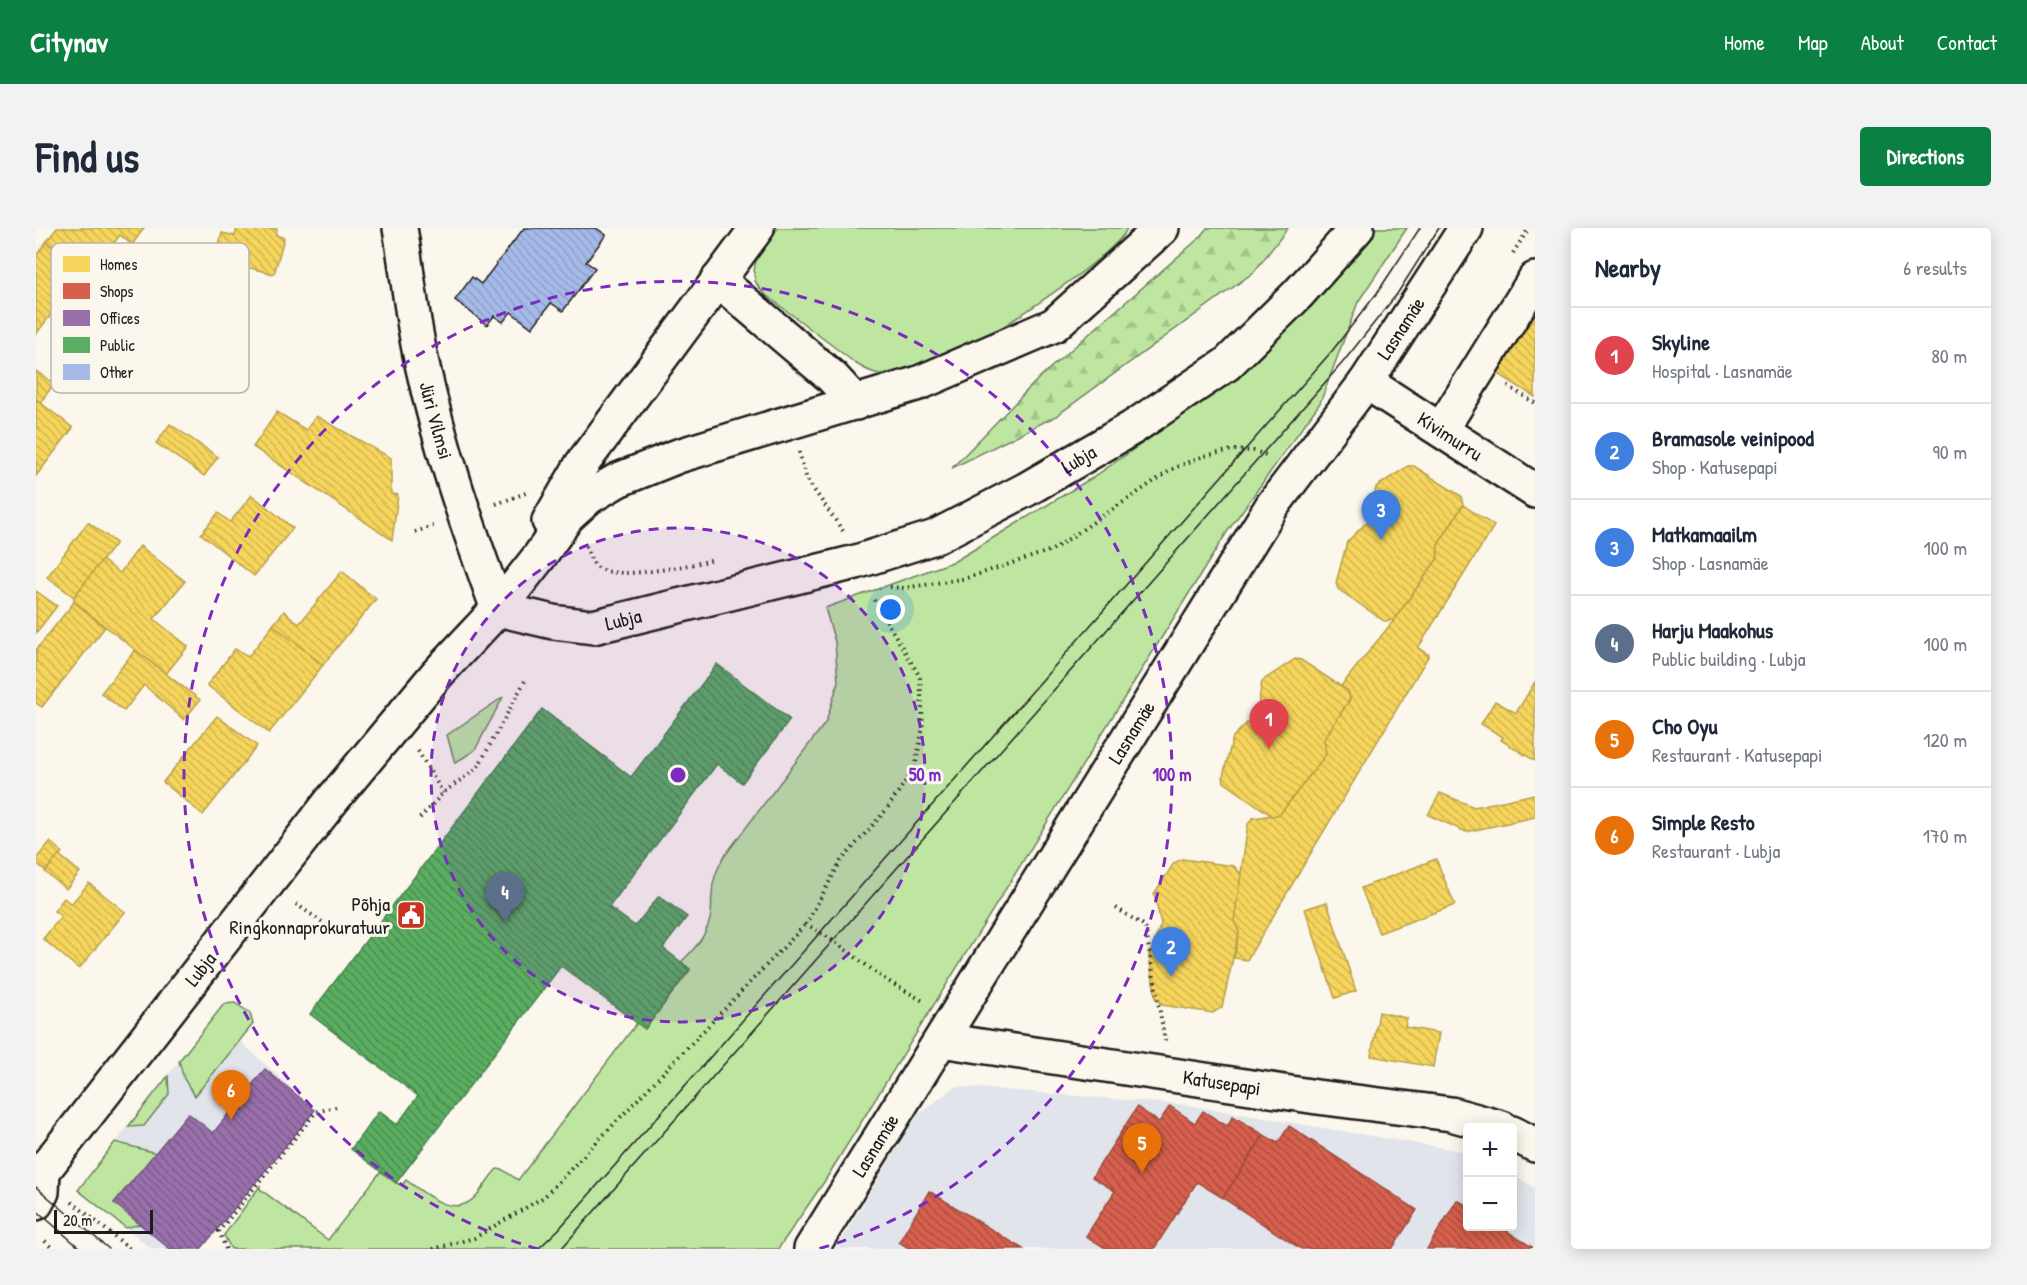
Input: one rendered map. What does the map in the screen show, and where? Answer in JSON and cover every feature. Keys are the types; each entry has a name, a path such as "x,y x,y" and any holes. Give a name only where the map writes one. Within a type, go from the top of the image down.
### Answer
{"street":[{"name":"Jüri Vilmsi","path":"400,228 422,365 434,417 464,516 498,609"},
{"path":"498,609 539,557 582,464 757,228"},
{"path":"561,513 618,480 678,456 919,383 1054,325 1162,228"},
{"name":"Lubja","path":"39,1172 333,799 437,674 498,609 553,622 593,627 856,562 935,537 1027,489 1132,428 1227,364 1298,294 1357,228"},
{"name":"Lasnamäe","path":"811,1249 1272,506 1366,382 1467,228"},
{"path":"1441,430 1535,279"},
{"path":"718,280 832,377 856,403"},
{"name":"Kivimurru","path":"1366,382 1535,491"},
{"name":"Katusepapi","path":"941,1040 1452,1114 1484,1123"},
{"path":"1517,1136 1535,1145"},
{"path":"36,1203 42,1192 39,1172"}],"path":[{"path":"792,422 807,480 847,537"},
{"path":"885,587 905,588 967,578 1052,550 1174,468 1204,456 1232,450 1254,451 1275,458 1299,471"},
{"path":"415,532 528,492 581,528 590,559 601,569 622,573 715,560"},
{"path":"433,1249 474,1238 544,1197 806,924 841,861 887,809 915,767 923,727 920,678 874,600"},
{"path":"420,818 443,793 478,767 526,679"},
{"path":"418,751 443,793"},
{"path":"296,904 335,931 374,930"},
{"path":"1116,908 1145,926 1171,1074"},
{"path":"806,924 834,941 886,980 927,1003"},
{"path":"226,1249 219,1232 247,1195 316,1112 339,1106"},
{"path":"69,1200 129,1249"},
{"path":"45,1241 53,1249"}],"shaded area":[{"path":"214,1017 315,1110 201,1249 152,1249 78,1190"},
{"path":"956,1086 1188,1105 1463,1151 1463,1231 1517,1231 1517,1177 1535,1188 1535,1249 836,1249 915,1117"}],"green space":[{"path":"778,228 1127,228 1119,240 1083,271 1033,307 975,344 909,371 886,375 870,371 855,363 766,295 758,286 754,272 757,258"},
{"path":"1207,228 1288,228 1254,272 1056,416 952,468 1041,376 1197,240"},
{"path":"1373,228 1407,228 1358,302 1320,403 1227,532 824,1182 778,1249 231,1249 224,1235 260,1186 260,1189 328,1240 381,1171 396,1183 402,1185 406,1180 431,1198 459,1206 477,1195 497,1169 503,1170 518,1180 637,1023 645,1029 690,970 681,962 696,946 707,928 711,914 714,880 723,858 826,722 838,683 835,642 825,608 955,561 1095,476 1219,390 1300,315"},
{"path":"503,697 475,750 455,763 447,735"},
{"path":"235,1003 250,1013 253,1024 195,1096 184,1079 179,1061 224,1004"},
{"path":"168,1076 169,1094 144,1126 128,1127"},
{"path":"115,1142 156,1153 114,1203 140,1224 126,1228 78,1190"}],"building: Homes":[{"path":"57,228 144,228 133,243 130,243 120,235 114,243 51,243 51,246 46,242"},
{"path":"237,228 277,229 276,235 284,238 274,274 249,268 249,243 219,243 222,233 235,236"},
{"path":"46,242 51,246 51,315 36,334 36,256"},
{"path":"1535,312 1535,397 1497,373"},
{"path":"36,371 51,382 51,388 40,403 36,399"},
{"path":"36,401 73,428 36,476"},
{"path":"277,412 306,430 316,416 391,458 391,494 398,495 392,540 253,447"},
{"path":"170,424 218,457 204,476 156,443"},
{"path":"1408,466 1414,466 1461,496 1463,505 1438,545 1438,558 1394,620 1384,621 1338,589 1336,583 1347,542 1370,519 1376,487"},
{"path":"252,495 293,528 254,576 201,534 218,513 230,522"},
{"path":"1463,505 1494,526 1418,648 1429,655 1247,960 1234,958 1239,932 1234,921 1248,824 1253,818 1280,814 1326,754 1324,739 1350,699 1348,691 1341,686 1394,620 1438,558 1438,545"},
{"path":"88,522 116,543 74,597 47,577"},
{"path":"140,546 185,581 154,619 188,646 166,674 74,602 74,597 102,560 120,573"},
{"path":"342,571 376,599 323,665 273,625 284,611 299,624"},
{"path":"36,591 57,606 36,633"},
{"path":"74,602 105,627 42,707 36,703 36,650"},
{"path":"273,625 323,665 269,733 207,685 235,649 248,657"},
{"path":"135,650 200,700 184,720 144,685 124,711 101,693"},
{"path":"1295,659 1301,660 1348,691 1350,699 1324,739 1326,754 1280,814 1272,816 1224,782 1223,776 1233,737 1257,713 1262,681"},
{"path":"1535,682 1535,761 1501,740 1503,737 1481,724 1495,701 1516,713"},
{"path":"217,716 257,746 203,815 163,782"},
{"path":"1440,793 1474,807 1535,794 1535,817 1466,832 1428,815"},
{"path":"50,842 62,852 46,871 36,863 36,859"},
{"path":"59,855 80,872 66,889 45,872"},
{"path":"1182,859 1234,866 1241,874 1234,921 1239,932 1222,1007 1213,1013 1162,1005 1156,999 1149,956 1161,924 1154,894 1174,863"},
{"path":"1436,859 1455,905 1379,933 1361,888"},
{"path":"89,883 125,912 79,969 43,939 61,916 54,911 64,898 71,904"},
{"path":"1327,902 1356,991 1335,998 1305,909"},
{"path":"1379,1012 1407,1018 1405,1027 1439,1033 1433,1067 1371,1056"}],"building: Shops":[{"path":"1170,1106 1195,1123 1203,1111 1227,1126 1233,1116 1264,1135 1223,1198 1197,1182 1154,1249 1107,1249 1086,1236 1115,1191 1092,1177 1137,1107 1159,1122"},
{"path":"1289,1126 1417,1210 1392,1249 1301,1249 1223,1198 1264,1135 1278,1143"},
{"path":"929,1191 1023,1249 910,1249 899,1242"},
{"path":"1457,1200 1463,1203 1463,1231 1507,1231 1535,1249 1427,1249"}],"building: Offices":[{"path":"265,1069 315,1110 201,1249 170,1249 114,1203 188,1113 213,1133"}],"building: Public":[{"path":"717,664 790,720 742,783 717,764 609,907 635,926 659,896 687,917 663,948 690,969 645,1029 561,966 396,1183 351,1149 379,1111 397,1125 418,1096 310,1014 542,709 631,777"}],"building: Other":[{"path":"524,228 596,228 606,235 586,262 595,268 563,311 551,303 532,328 511,312 503,322 494,316 487,325 455,300 472,277 481,284"}],"tram line":[{"path":"538,1249 558,1230 1332,351 1377,293 1420,228"},
{"path":"561,1249 1344,361 1397,294 1439,228"},
{"path":"36,1187 109,1249"},
{"path":"36,1210 81,1249"}],"place":[{"name":"Matkamaailm","path":"1381,540"},
{"name":"Skyline","path":"1269,749"},
{"name":"Põhja Ringkonnaprokuratuur","path":"411,915"},
{"name":"Harju Maakohus","path":"505,922"},
{"name":"Bramasole veinipood","path":"1171,977"},
{"name":"Simple Resto","path":"231,1120"},
{"name":"Cho Oyu","path":"1142,1173"}]}
